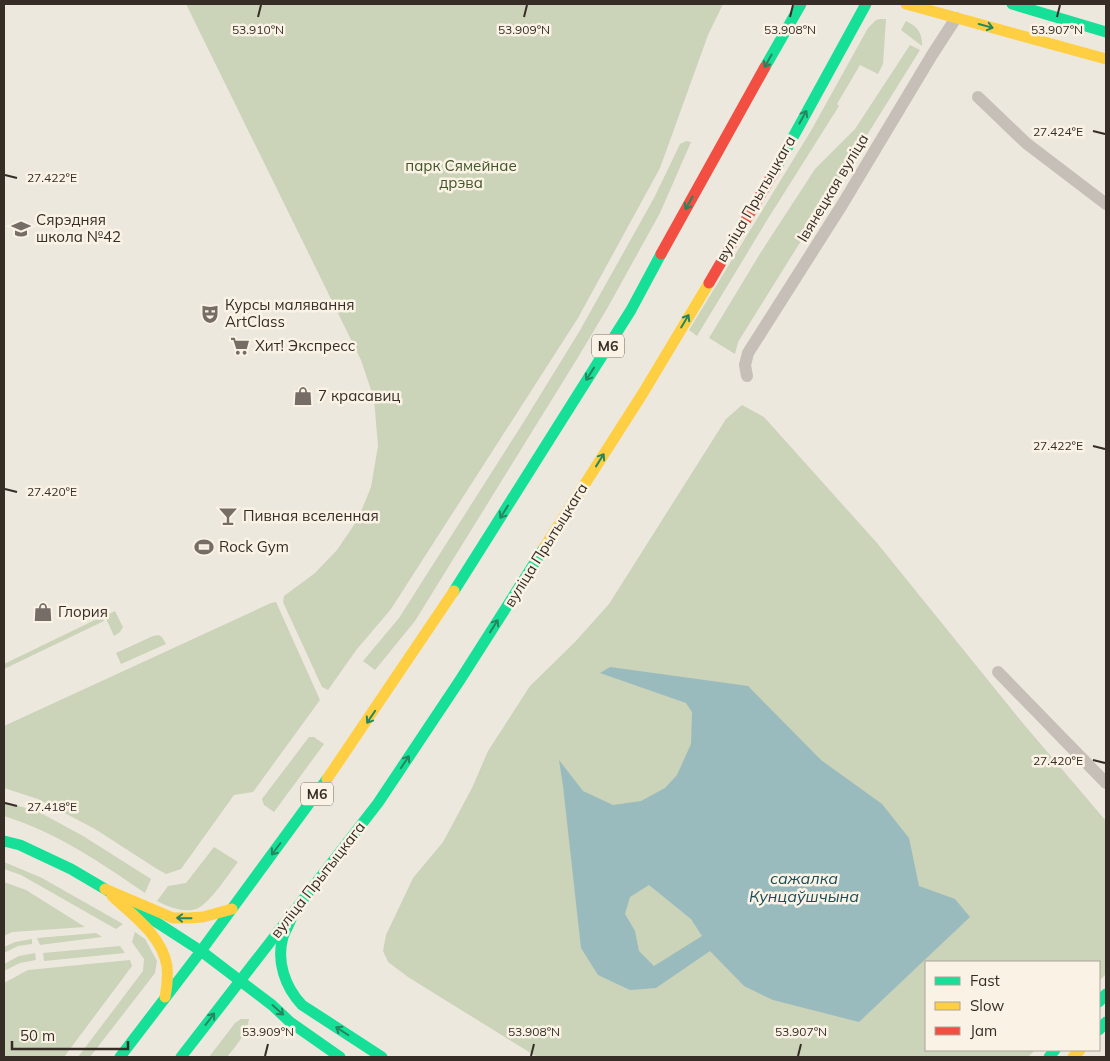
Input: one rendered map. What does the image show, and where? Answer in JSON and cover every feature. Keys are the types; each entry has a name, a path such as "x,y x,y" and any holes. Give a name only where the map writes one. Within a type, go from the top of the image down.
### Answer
{"main road":[{"name":"М6","path":"120,1057 322,788 418,648 630,310 801,4"},
{"name":"вуліца Прытыцкага","path":"181,1057 378,803 460,680 643,393 766,184 866,4"},
{"path":"906,4 1106,58"},
{"path":"1012,4 1106,32"},
{"path":"4,841 20,845 71,869 106,889 201,951 272,1005 290,1022 340,1057"},
{"path":"106,889 173,918 183,919 210,916 232,909"},
{"path":"106,889 158,942 167,963 165,999"},
{"path":"294,912 283,937 281,956 286,985 292,995 302,1005 382,1057"}],"street":[{"name":"Івянецкая вуліца","path":"747,376 744,364 748,352 842,205 956,18"},
{"path":"978,97 1026,143 1106,204"},
{"path":"998,672 1106,783"}],"green space":[{"name":"парк Сямейнае дрэва","path":"186,4 723,4 708,35 660,168 578,318 391,609 357,649 328,690 322,687 283,602 284,596 315,573 337,550 358,519 371,487 378,446 374,399 361,360"},
{"path":"886,19 883,64 878,74 860,65 837,104 839,106 697,336 689,330 812,129 868,28 876,20"},
{"path":"906,21 918,30 922,46 901,30"},
{"path":"910,45 920,50 738,342 735,354 709,338 761,252 815,169 855,129"},
{"path":"686,141 691,142 660,213 608,307 415,621 375,670 363,661 399,618 523,423 579,332 654,198 680,144"},
{"path":"742,405 764,417 877,543 1021,721 1106,821 1106,974 1100,980 1100,961 925,961 925,1051 1034,1051 1028,1057 537,1057 408,977 388,962 383,951 386,935 413,878 443,842 472,788 488,751 530,686 575,642 609,604 726,419"},
{"path":"276,602 320,700 253,792 234,795 181,869 166,874 95,829 38,799 4,788 4,726"},
{"path":"115,611 123,627 114,636 105,616"},
{"path":"101,617 104,621 4,669 4,664"},
{"path":"158,635 162,637 166,644 121,664 116,653"},
{"path":"309,737 314,737 324,744 274,812 264,805 262,799"},
{"path":"4,802 37,811 83,836 151,879 145,893 60,839 4,816"},
{"path":"214,847 238,862 207,902 196,909 181,910 157,901 168,886 186,883"},
{"path":"4,862 42,878 123,924 116,929 21,875 4,869"},
{"path":"4,882 26,890 85,927 12,932 4,936"},
{"path":"135,932 145,939 157,961 155,973 90,1057 78,1057 143,971 144,959 132,942"},
{"path":"96,933 102,937 40,945 37,938"},
{"path":"32,939 32,944 18,946 4,953 4,947 15,942"},
{"path":"120,946 125,953 44,961 43,953"},
{"path":"35,953 36,960 20,963 4,971 4,964 19,956"},
{"path":"130,960 132,966 64,1057 4,1057 4,983 28,970"},
{"path":"241,1019 249,1019 246,1029 227,1057 209,1057 235,1023"}],"water":[{"name":"сажалка Кунцаўшчына","path":"610,667 748,686 821,760 882,804 909,838 919,886 955,899 970,917 859,1022 773,1000 744,986 710,951 656,988 630,990 598,975 581,948 559,760 583,791 613,805 641,801 665,788 677,775 691,744 692,712 686,703 600,673","holes":["649,885 691,919 702,936 654,966 639,951 635,931 625,914 630,897"]}],"traffic: fast":[{"path":"765,67 801,4"},
{"path":"775,170 866,4"},
{"path":"1012,4 1106,32"},
{"path":"454,591 631,310 661,254"},
{"path":"181,1057 378,803 460,680 544,548"},
{"path":"120,1057 201,951 327,779"},
{"path":"4,841 20,845 71,869 105,889 201,951 272,1005 290,1022 340,1057"},
{"path":"291,919 283,937 281,964 287,982 296,998 302,1005 382,1057"},
{"path":"1100,1001 1106,994"},
{"path":"1100,1029 1106,1022"},
{"path":"1049,1057 1054,1051"}],"traffic: slow":[{"path":"906,4 1106,59"},
{"path":"544,548 643,393 709,283"},
{"path":"327,779 454,591"},
{"path":"105,889 173,918 203,917 232,909"},
{"path":"112,896 146,927 159,945 167,966 165,997"},
{"path":"1073,1057 1079,1051"}],"traffic: jam":[{"path":"661,254 765,67"},
{"path":"709,283 775,170"}],"place":[{"name":"Сярэдняя школа №42","path":"21,229"},
{"name":"Курсы малявання ArtClass","path":"210,314"},
{"name":"Хит! Экспресс","path":"240,346"},
{"name":"7 красавиц","path":"303,396"},
{"name":"Пивная вселенная","path":"228,516"},
{"name":"Rock Gym","path":"204,547"},
{"name":"Глория","path":"43,612"}]}
